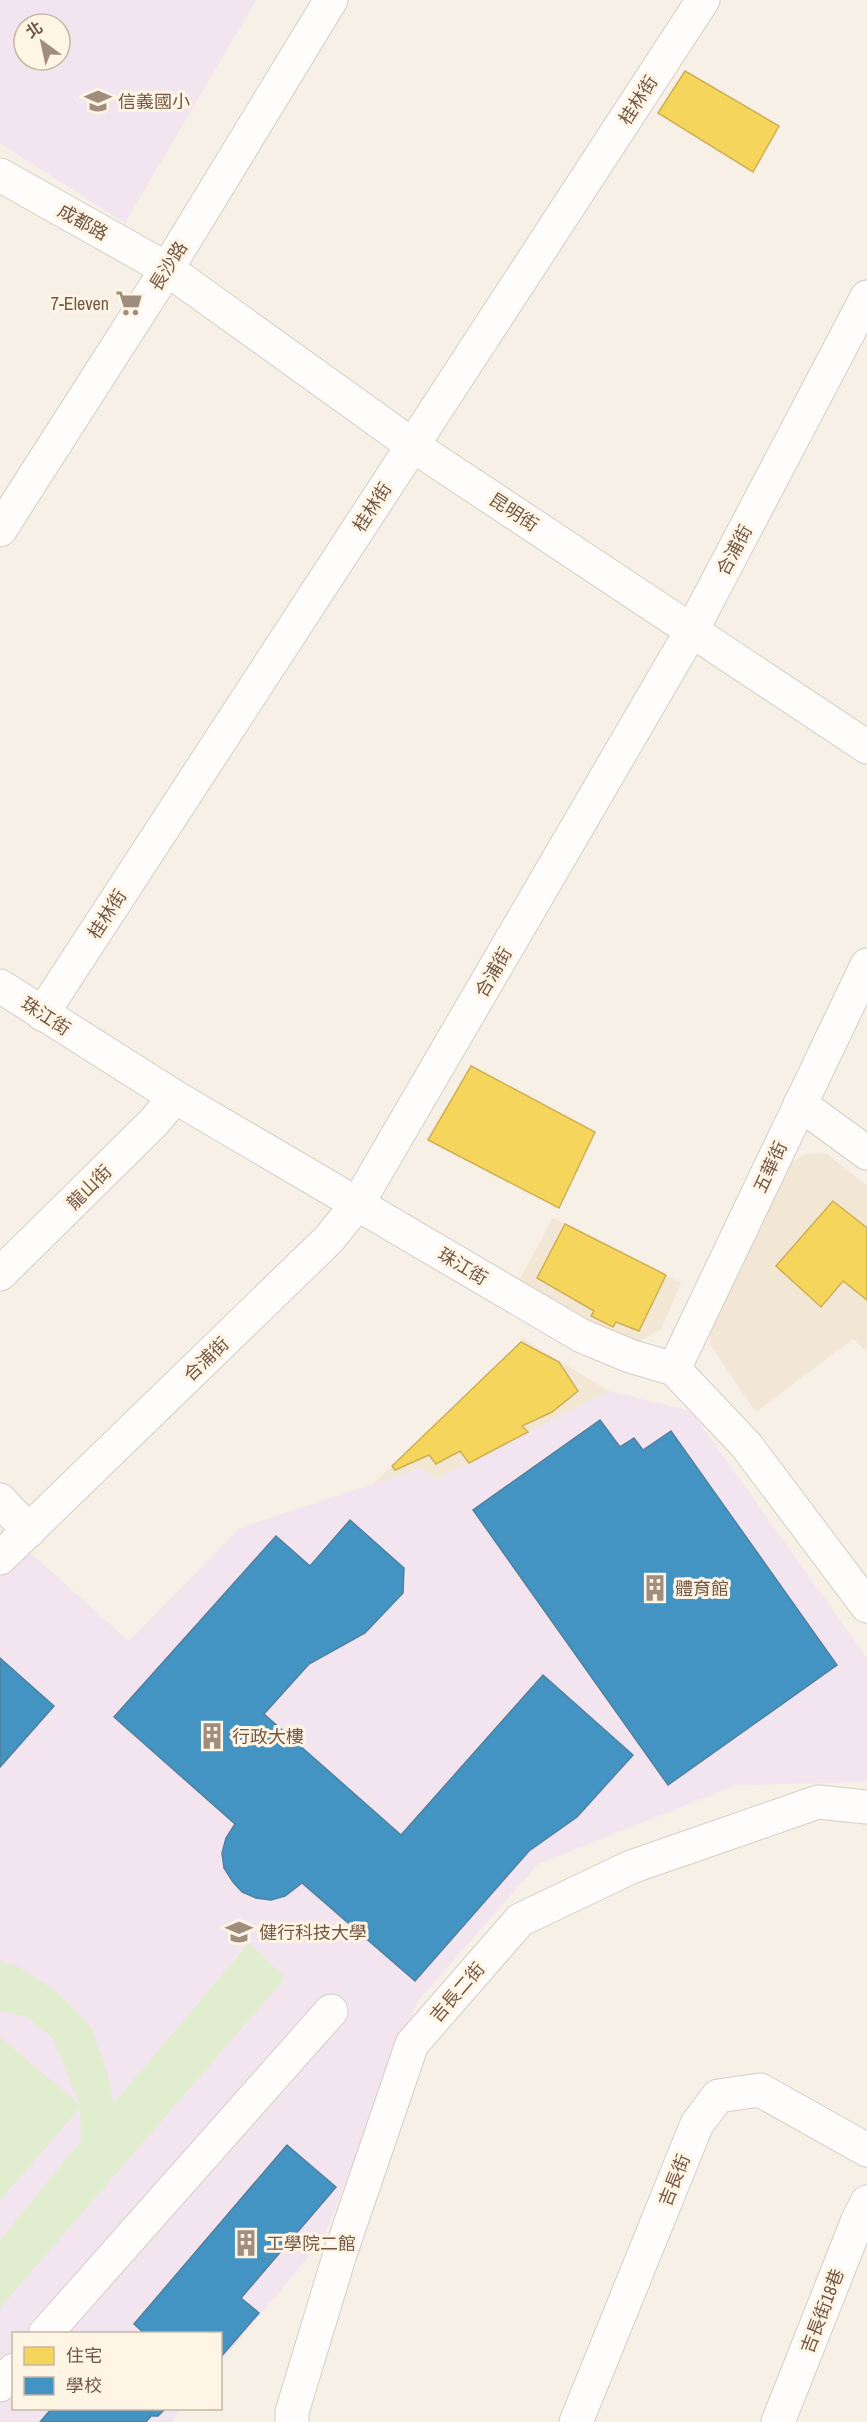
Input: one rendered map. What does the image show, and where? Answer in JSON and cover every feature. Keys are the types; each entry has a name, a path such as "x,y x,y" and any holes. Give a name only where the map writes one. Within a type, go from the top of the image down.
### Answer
{"street":[{"name":"長沙路","path":"0,530 167,269 332,0"},
{"name":"桂林街","path":"42,1014 703,0"},
{"name":"成都路","path":"0,175 167,269"},
{"name":"昆明街","path":"167,269 412,445 867,747"},
{"name":"合浦街","path":"0,1558 329,1239 357,1203 692,630 867,297"},
{"name":"五華街","path":"674,1369 867,965"},
{"name":"珠江街","path":"0,986 175,1097 582,1336 630,1356 674,1369"},
{"name":"龍山街","path":"0,1274 154,1122 175,1097"},
{"path":"800,1104 867,1153"},
{"path":"674,1369 746,1445 867,1606"},
{"path":"0,1500 29,1531"},
{"name":"吉長二街","path":"292,2422 292,2412 340,2254 412,2044 520,1920 632,1867 818,1802 867,1807"},
{"path":"47,2332 331,2011"},
{"name":"吉長街","path":"576,2422 697,2124 718,2096 760,2090 867,2150"},
{"name":"吉長街18巷","path":"778,2422 867,2202"},
{"path":"0,2385 12,2372"}],"shaded area":[{"name":"信義國小","path":"0,0 256,0 125,223 0,143"},
{"path":"826,1153 867,1186 867,1351 853,1339 756,1412 711,1346 709,1332 788,1164 806,1154"},
{"path":"553,1218 681,1283 661,1329 631,1346 518,1283"},
{"path":"523,1339 609,1391 437,1479 421,1468 373,1484"},
{"name":"健行科技大學","path":"609,1391 691,1411 867,1658 867,1782 737,1785 538,1864 418,2001 323,2239 222,2361 222,2332 12,2332 12,2410 181,2410 171,2422 0,2422 0,1573 26,1549 129,1641 240,1528 421,1468 437,1479"}],"green space":[{"path":"249,1943 285,1978 0,2308 0,2240 81,2141 80,2108 0,2200 0,2037 80,2105 53,2038 25,2016 0,2011 0,1961 19,1967 57,1992 91,2027 106,2068 114,2103"}],"building: 住宅":[{"path":"685,71 779,126 753,172 658,113"},
{"path":"471,1066 595,1132 559,1208 428,1140"},
{"path":"833,1201 867,1228 867,1300 843,1281 821,1307 776,1266"},
{"path":"565,1224 666,1275 639,1331 616,1322 613,1327 591,1316 594,1311 537,1278"},
{"path":"521,1342 559,1362 578,1391 552,1412 522,1426 528,1432 469,1463 460,1451 436,1464 429,1455 395,1470 392,1466"}],"building: 學校":[{"name":"體育館","path":"600,1420 620,1447 634,1438 643,1450 671,1431 837,1665 668,1785 473,1510"},
{"name":"行政大樓","path":"350,1520 404,1568 403,1593 365,1633 309,1664 264,1714 401,1835 543,1675 633,1755 577,1817 529,1851 415,1981 302,1883 285,1896 271,1900 256,1898 242,1892 224,1868 222,1853 226,1838 235,1824 114,1717 276,1536 310,1566"},
{"path":"0,1658 54,1706 0,1767"},
{"name":"工學院二館","path":"287,2145 336,2187 241,2298 259,2313 222,2356 222,2332 143,2332 134,2324"},
{"path":"50,2410 164,2410 158,2416 151,2416 146,2422 40,2422"}],"place":[{"name":"信義國小","path":"98,101"},
{"name":"7-Eleven","path":"129,303"},
{"name":"體育館","path":"655,1588"},
{"name":"行政大樓","path":"212,1736"},
{"name":"健行科技大學","path":"239,1932"},
{"name":"工學院二館","path":"246,2243"}]}
